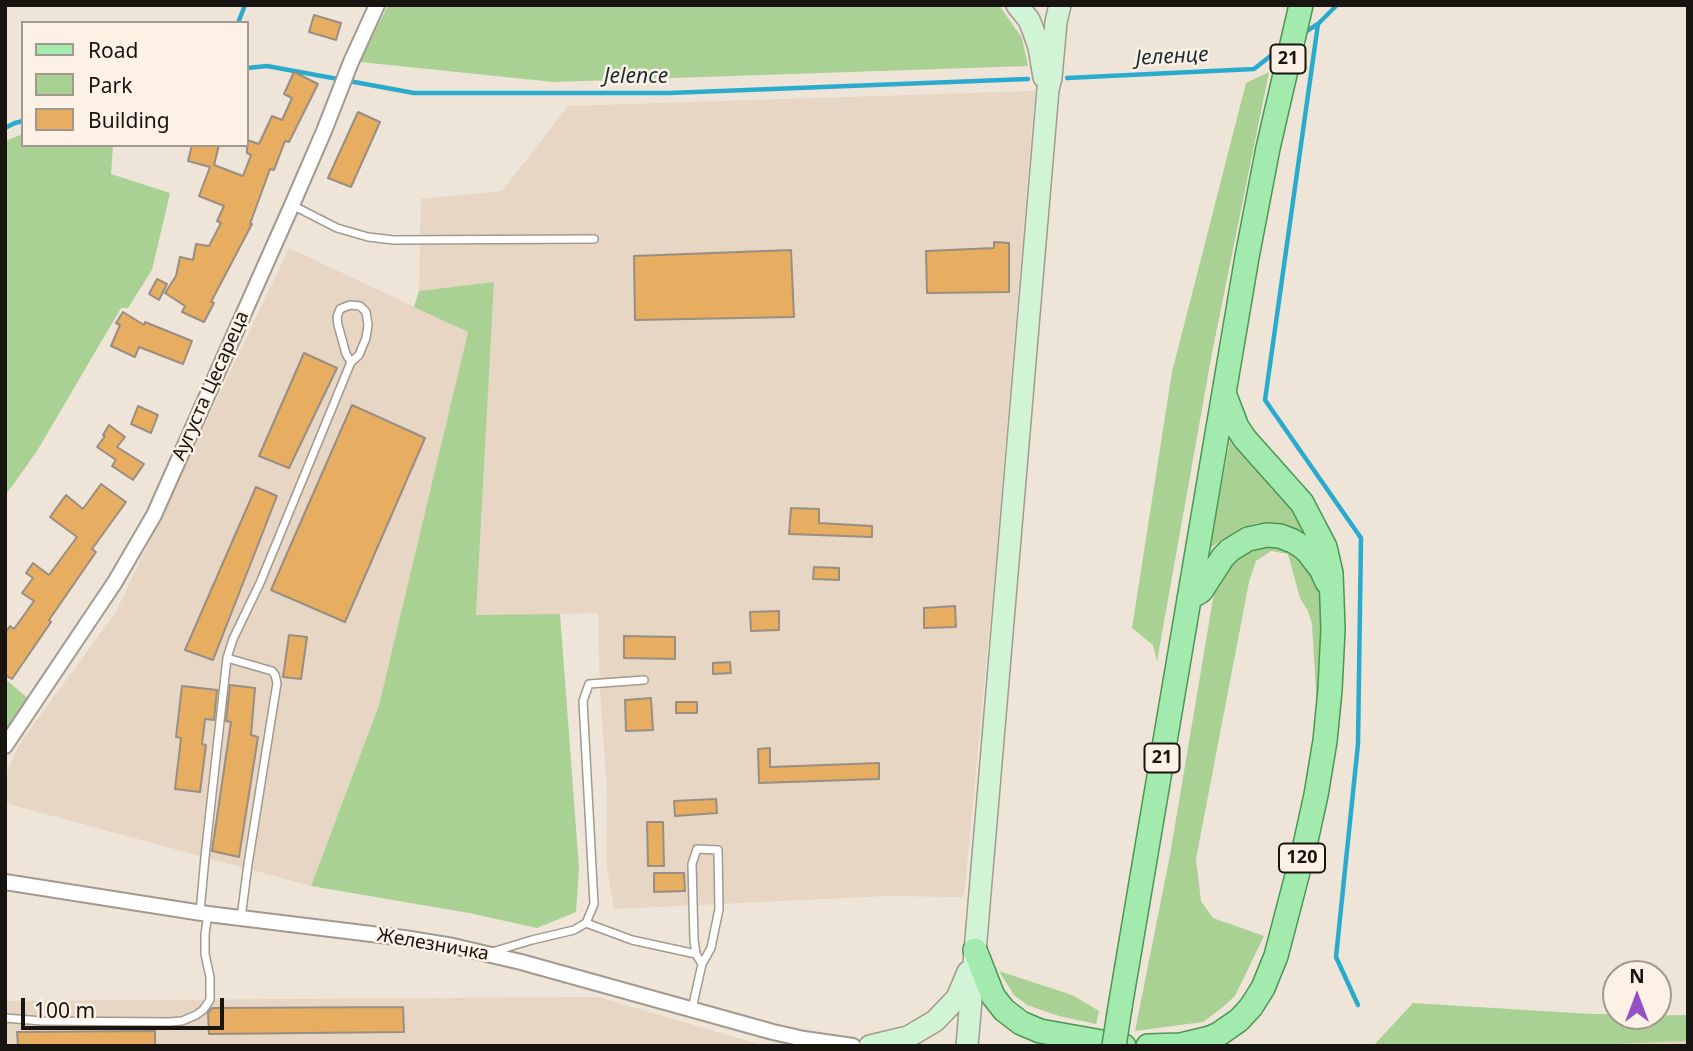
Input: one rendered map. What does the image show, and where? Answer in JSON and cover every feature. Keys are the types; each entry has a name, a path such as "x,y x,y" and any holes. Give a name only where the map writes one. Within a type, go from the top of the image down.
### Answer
{"main road":[{"name":"21","path":"1114,1046 1223,390 1268,148 1301,5"},
{"path":"1024,10 1039,47 1048,89"},
{"path":"967,1046 1055,11"},
{"name":"120","path":"1148,1046 1197,1042 1227,1030 1251,1007 1263,988 1271,973 1305,845 1322,766 1328,716 1333,614 1331,573 1325,547 1301,503 1237,428 1223,390"},
{"path":"1189,598 1201,591 1230,550 1248,539 1267,535 1286,538 1308,552 1321,569 1330,588"},
{"path":"870,1046 908,1037 946,1011 959,993 975,950"},
{"path":"975,950 993,996 1004,1010 1021,1023 1040,1031 1124,1046"}],"street":[{"name":"Аугуста Цесареца","path":"5,746 115,582 149,524 292,205 377,5"},
{"name":"Железничка","path":"5,883 204,913 404,938 488,953 804,1040 853,1046"}],"lane":[{"path":"292,205 337,228 368,237 394,240 594,239"},
{"path":"5,1017 42,1021 182,1021 203,1010 210,1000 210,977 205,954 205,857 227,658 351,362 359,355 366,338 366,313 360,306 350,304 340,309 337,317 346,354 351,362"},
{"path":"227,658 267,669 275,675 277,683 241,918"},
{"path":"488,953 574,930 586,923 594,905 583,701 589,684 644,680"},
{"path":"692,1009 702,964 712,948 719,909 718,850 696,849 692,864 693,926 696,954 702,964"},
{"path":"586,923 632,940 696,954"}],"shaded area":[{"path":"1035,91 964,897 886,896 614,909 607,868 607,791 598,613 476,616 494,282 419,291 421,199 502,191 568,106"},
{"path":"289,248 468,332 379,705 311,886 5,803 5,777 18,746 116,612"},
{"path":"598,997 765,1046 5,1046 5,1001"},
{"path":"1688,1041 1688,1046 1567,1046"}],"green space":[{"path":"388,5 999,5 1022,38 1028,66 554,82 360,62"},
{"path":"1269,72 1212,353 1157,661 1153,645 1132,628 1172,372 1246,83"},
{"path":"21,135 21,147 113,147 111,174 170,193 152,270 128,308 121,308 37,451 5,496 5,141"},
{"path":"494,282 476,615 560,614 579,868 576,912 537,928 469,913 311,886 379,705 468,332 414,307 419,291"},
{"path":"1230,439 1266,470 1311,534 1278,524 1258,523 1242,527 1210,548"},
{"path":"1281,542 1304,560 1321,594 1322,637 1317,708 1312,624 1300,598 1288,554 1271,551 1256,561 1249,582 1196,859 1201,901 1213,918 1264,936 1235,996 1203,1022 1135,1031 1170,855 1214,593 1231,564 1258,544"},
{"path":"5,679 29,699 5,735"},
{"path":"999,971 1072,995 1099,1011 1096,1024 1059,1016 1027,1005 1014,995"},
{"path":"1413,1003 1602,1014 1602,1030 1672,1030 1672,1015 1688,1015 1688,1041 1567,1046 1373,1046"}],"building":[{"path":"314,15 341,23 336,40 309,32"},
{"path":"294,72 318,84 289,142 285,141 274,170 270,169 252,224 211,302 214,303 204,322 182,312 185,306 165,293 176,276 180,257 193,260 196,244 209,246 221,223 217,221 224,206 199,196 210,167 188,161 192,147 218,147 214,165 243,176 251,155 247,153 248,140 259,144 272,116 282,120 292,98 284,94"},
{"path":"358,112 380,122 351,187 328,178"},
{"path":"994,242 1009,243 1009,292 927,293 926,251 994,248"},
{"path":"791,250 794,317 635,320 634,256"},
{"path":"157,279 167,284 159,300 149,294"},
{"path":"123,312 144,325 145,322 192,341 183,364 139,347 135,357 111,346 120,325 116,323"},
{"path":"304,353 337,368 289,468 259,456"},
{"path":"352,405 425,438 345,622 271,590"},
{"path":"138,406 158,415 151,433 131,424"},
{"path":"109,425 125,437 117,447 144,464 133,480 112,466 116,460 97,447"},
{"path":"101,484 126,502 92,549 96,552 12,679 5,675 5,633 10,626 14,629 34,601 22,593 33,578 26,573 33,563 49,575 77,537 50,517 66,495 83,509"},
{"path":"256,487 277,496 213,660 185,650"},
{"path":"791,508 819,509 819,523 872,526 872,537 789,534"},
{"path":"814,567 839,568 839,580 813,579"},
{"path":"955,606 956,627 924,628 924,608"},
{"path":"779,611 779,630 751,631 750,612"},
{"path":"289,635 307,637 301,679 283,677"},
{"path":"624,636 675,637 675,659 624,658"},
{"path":"730,662 731,673 713,674 713,663"},
{"path":"230,685 255,688 251,735 258,737 239,857 212,851 231,722 226,721"},
{"path":"182,686 217,690 214,720 205,719 202,744 206,745 200,792 175,789 181,738 176,737"},
{"path":"651,698 653,730 626,731 625,700"},
{"path":"676,702 697,702 697,713 676,713"},
{"path":"770,748 770,767 879,763 879,779 759,783 758,749"},
{"path":"716,799 717,813 675,816 674,801"},
{"path":"647,822 663,822 664,866 648,866"},
{"path":"654,873 684,873 685,891 654,892"},
{"path":"403,1007 404,1032 209,1034 208,1013 212,1008"},
{"path":"155,1031 155,1046 18,1046 17,1032"}],"waterway":[{"path":"239,21 245,5"},
{"name":"Јеленце","path":"1305,32 1318,24 1337,5"},
{"path":"1318,24 1265,400 1361,538 1358,744 1336,957 1358,1005"},
{"name":"Јеленце","path":"1067,78 1254,69 1273,54"},
{"name":"Jelence","path":"248,68 267,66 414,93 669,93 1028,79"},
{"path":"5,128 21,122"}]}
